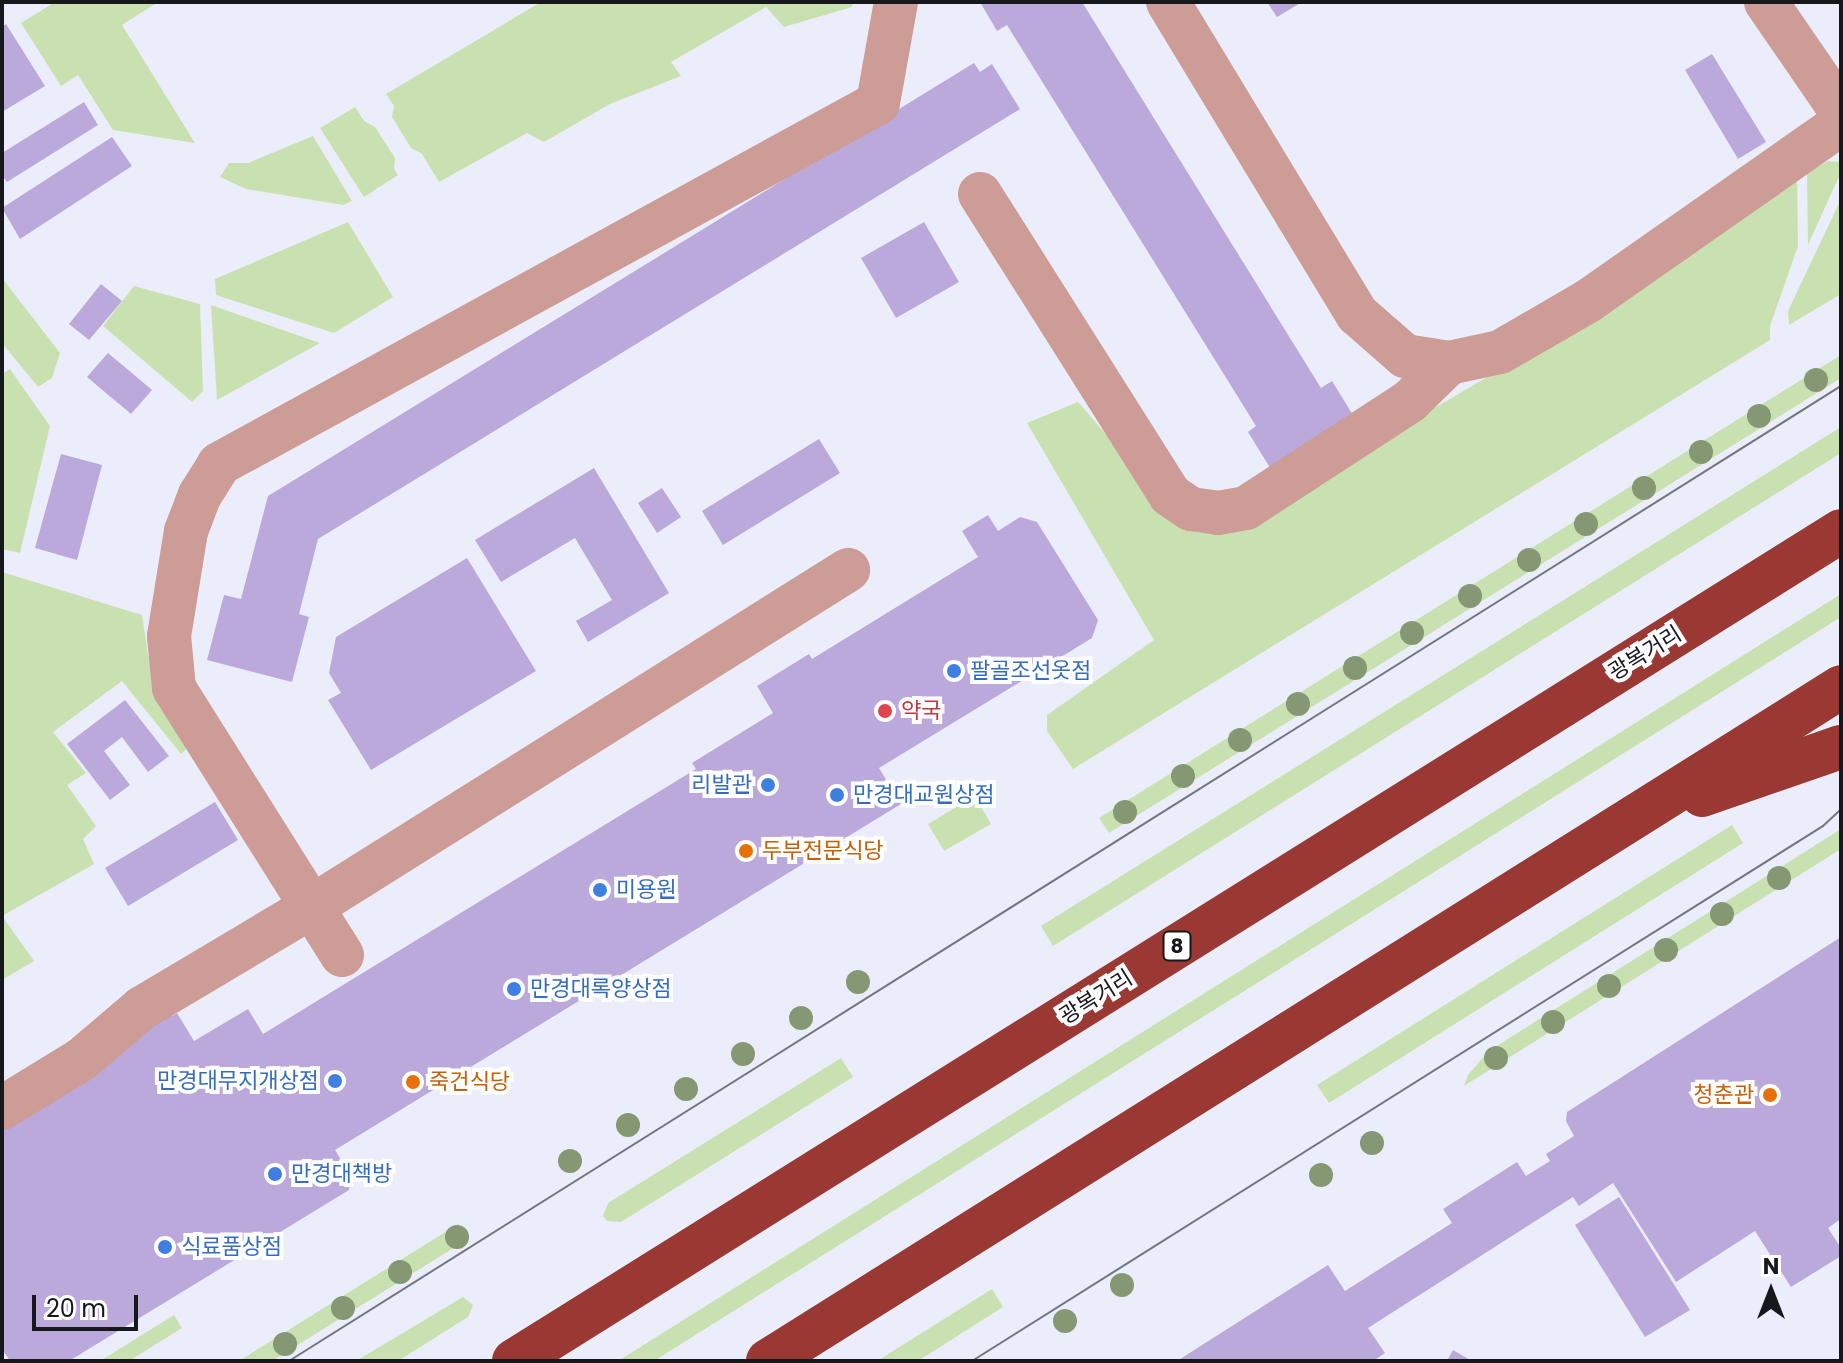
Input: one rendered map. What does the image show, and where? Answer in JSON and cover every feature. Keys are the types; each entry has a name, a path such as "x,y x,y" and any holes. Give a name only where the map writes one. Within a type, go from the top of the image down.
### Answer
{"highway":[{"name":"광복거리","path":"514,1361 1841,531"},
{"path":"768,1361 1841,687"},
{"path":"1631,819 1841,747"}],"street":[{"path":"342,955 174,688 169,636 186,531 200,495 219,464 878,103 896,2"},
{"path":"1168,2 1357,314 1405,356 1449,363 1500,352 1588,301 1841,124"},
{"path":"1766,2 1841,111"},
{"path":"980,194 1170,495 1191,509 1218,513 1246,508 1410,401 1449,363"},
{"path":"2,1108 82,1059 142,1008 313,906 848,570"}],"green space":[{"path":"55,2 158,2 122,25 195,143 113,130 78,75 61,86 21,23"},
{"path":"541,2 853,2 852,7 784,27 766,7 671,62 681,76 610,104 544,142 527,133 439,182 422,154 411,148 392,117 394,106 386,94"},
{"path":"355,107 364,121 375,127 395,158 394,169 398,175 364,197 320,128"},
{"path":"313,136 352,201 343,205 246,189 220,177 229,163 248,163"},
{"path":"1828,161 1841,162 1841,172 1808,245 1807,173"},
{"path":"1797,177 1798,246 1770,326 1770,340 1073,769 1047,731 1047,715 1154,640 1027,423 1078,402 1169,507 1241,521 1525,355"},
{"path":"1841,199 1841,294 1789,325 1788,311"},
{"path":"348,222 393,297 334,333 216,295 215,279"},
{"path":"2,278 60,353 52,378 38,387 2,343"},
{"path":"134,286 200,304 203,391 192,402 103,326"},
{"path":"211,305 320,343 217,400"},
{"path":"1841,355 1841,378 1109,833 1099,818"},
{"path":"10,369 50,426 20,553 2,549 2,374"},
{"path":"1841,427 1841,453 1053,946 1041,926"},
{"path":"2,572 142,615 148,654 159,688 192,744 181,754 122,681 53,732 86,773 67,785 96,826 83,839 94,864 2,916"},
{"path":"1841,594 1841,617 654,1361 618,1361"},
{"path":"975,796 991,824 944,851 928,824"},
{"path":"1732,825 1743,843 1329,1103 1317,1085"},
{"path":"1841,829 1841,849 1464,1086 1468,1075 1486,1054 1506,1040"},
{"path":"2,916 34,961 2,980"},
{"path":"841,1058 853,1077 621,1222 607,1221 603,1216 608,1203"},
{"path":"458,1224 468,1239 272,1361 239,1361"},
{"path":"992,1289 1003,1307 918,1361 877,1361"},
{"path":"463,1297 473,1305 468,1317 398,1361 356,1361"},
{"path":"174,1315 182,1328 129,1361 100,1361"}],"building":[{"path":"980,2 1082,2 1321,388 1332,381 1356,420 1272,471 1248,432 1256,426 1007,25 997,31"},
{"path":"1267,2 1302,2 1277,17"},
{"path":"6,24 45,86 2,112 2,27"},
{"path":"1712,54 1766,142 1738,159 1685,70"},
{"path":"974,63 980,72 992,64 1020,109 318,539 299,614 309,617 292,682 207,660 224,595 241,599 268,496"},
{"path":"84,102 98,125 7,182 2,175 2,153"},
{"path":"112,137 132,166 20,239 2,208"},
{"path":"924,222 959,282 896,318 861,258"},
{"path":"101,284 122,301 89,340 69,324"},
{"path":"108,353 152,390 131,414 87,377"},
{"path":"819,439 840,473 723,545 702,511"},
{"path":"61,454 102,465 77,560 35,548"},
{"path":"594,468 669,593 588,642 576,621 612,600 575,538 501,582 475,540"},
{"path":"662,488 681,517 657,533 638,503"},
{"path":"988,515 998,531 1020,517 1037,522 1098,620 1092,638 879,768 901,804 335,1150 351,1176 349,1190 69,1361 10,1361 2,1349 2,1123 170,1013 172,1016 177,1013 194,1041 248,1009 263,1034 696,769 692,763 773,713 757,686 809,654 812,659 978,557 962,531"},
{"path":"467,558 536,671 371,770 328,700 341,693 329,673 336,637"},
{"path":"125,700 169,756 148,772 122,737 104,751 130,785 110,800 67,744"},
{"path":"215,802 238,840 128,906 105,868"},
{"path":"1841,937 1841,1219 1828,1228 1841,1248 1841,1256 1791,1287 1755,1231 1676,1282 1613,1183 1579,1206 1573,1197 1368,1328 1385,1353 1373,1361 1177,1361 1328,1265 1345,1291 1452,1223 1443,1209 1517,1162 1526,1176 1550,1161 1546,1154 1574,1136 1566,1121 1567,1112"},
{"path":"1619,1197 1690,1310 1645,1337 1575,1225"},
{"path":"1453,1350 1472,1361 1447,1361"}],"tram line":[{"path":"289,1361 1841,386"},
{"path":"972,1361 1823,826 1841,809"}],"place":[{"name":"팔골조선옷점","path":"954,671"},
{"name":"약국","path":"885,711"},
{"name":"리발관","path":"768,785"},
{"name":"만경대교원상점","path":"837,795"},
{"name":"두부전문식당","path":"746,851"},
{"name":"미용원","path":"600,890"},
{"name":"만경대록양상점","path":"514,989"},
{"name":"만경대무지개상점","path":"335,1081"},
{"name":"죽건식당","path":"413,1082"},
{"name":"청춘관","path":"1770,1095"},
{"name":"만경대책방","path":"275,1174"},
{"name":"식료품상점","path":"165,1247"}]}
